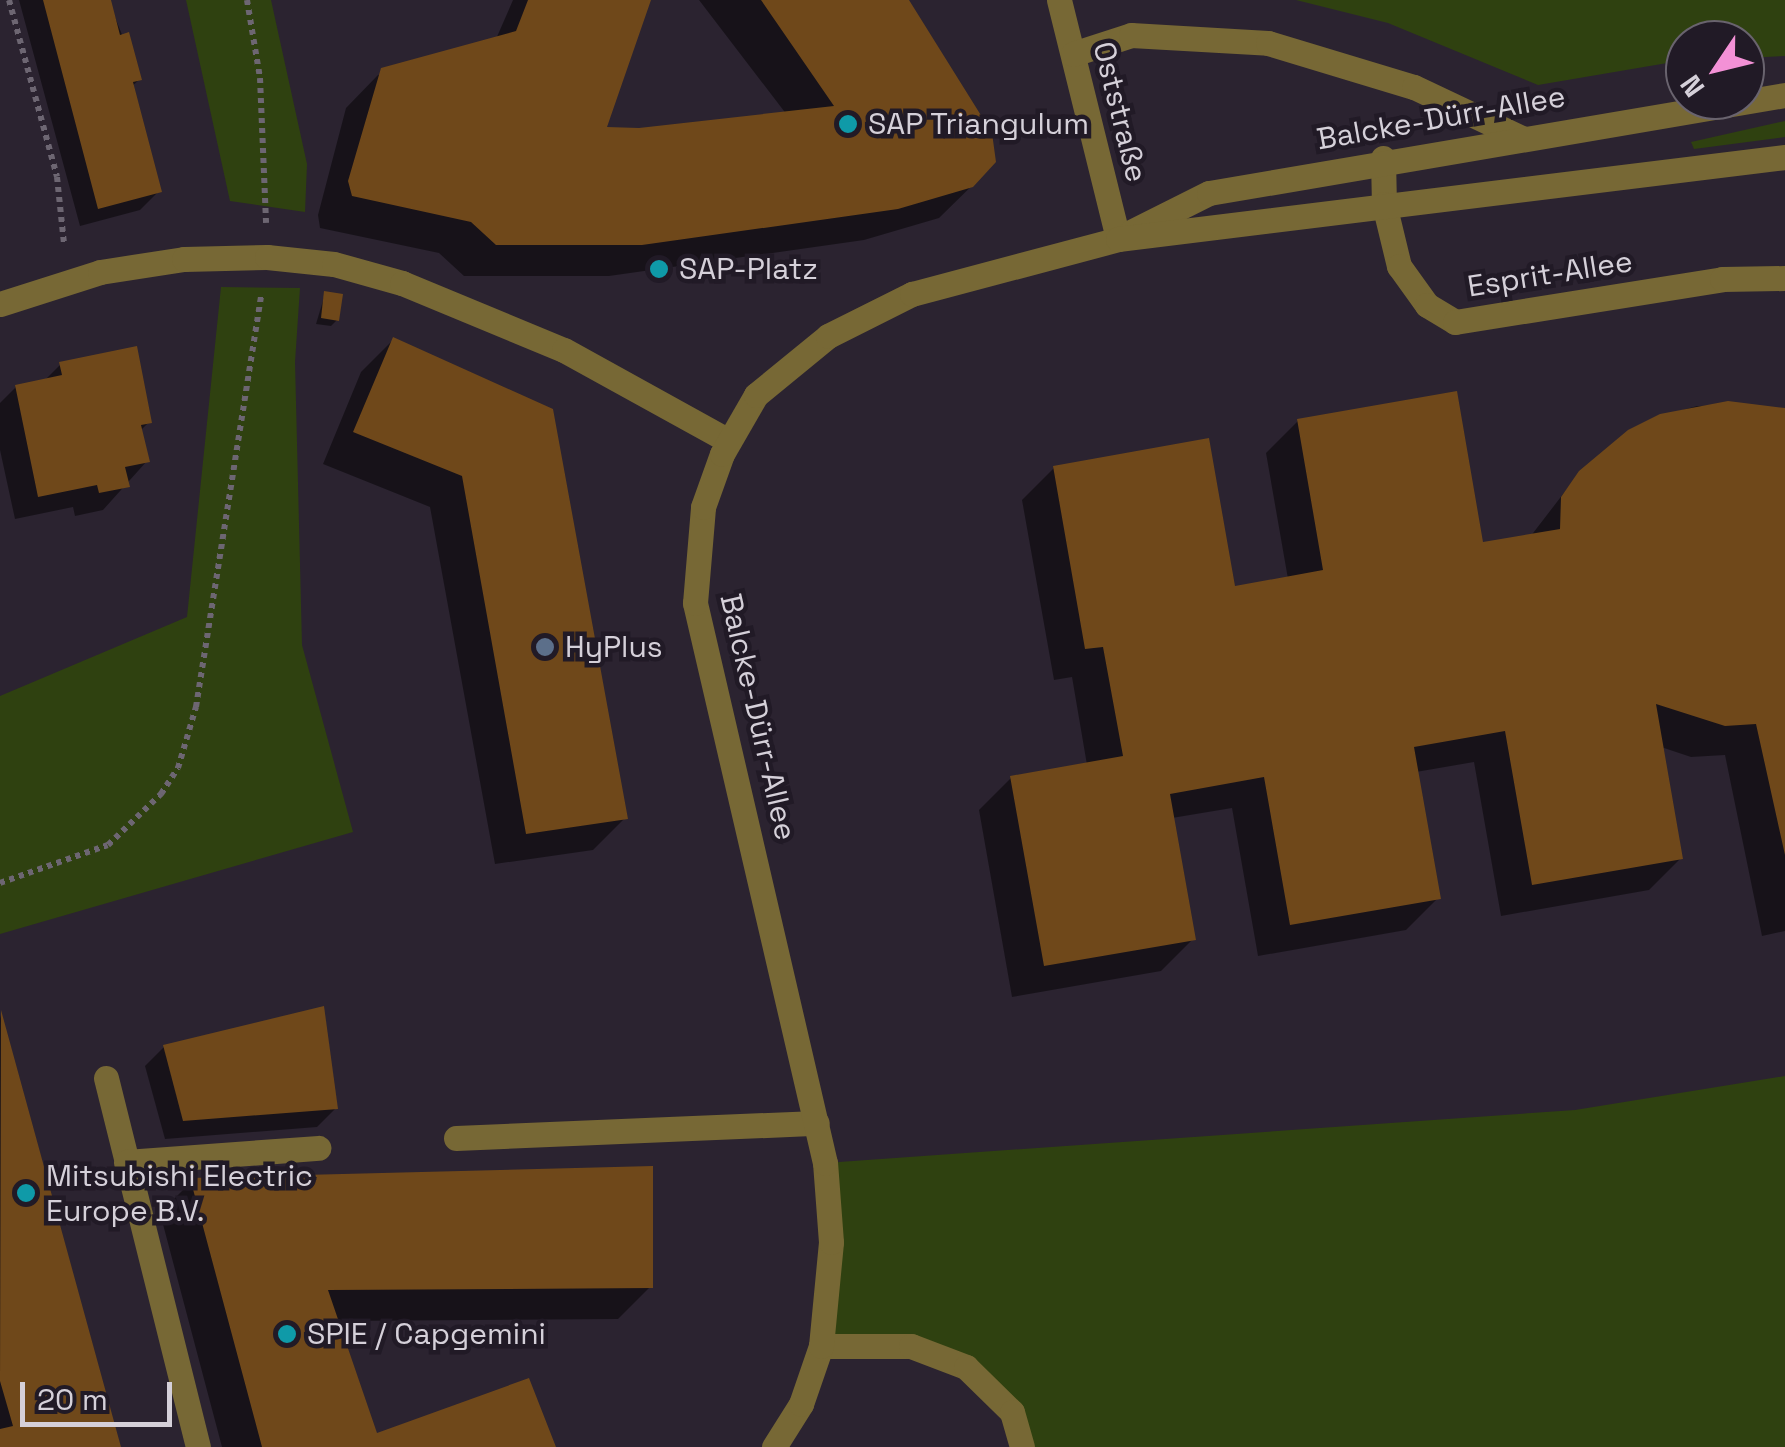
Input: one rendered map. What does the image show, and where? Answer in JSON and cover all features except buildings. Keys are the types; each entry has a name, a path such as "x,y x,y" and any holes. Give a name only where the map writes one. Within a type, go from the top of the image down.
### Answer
{"street":[{"name":"Oststraße","path":"1059,0 1118,239"},
{"path":"1073,54 1131,35 1268,43 1414,87 1523,139"},
{"name":"Balcke-Dürr-Allee","path":"1118,239 1209,193 1383,158 1785,95"},
{"name":"Balcke-Dürr-Allee","path":"774,1447 801,1404 821,1346 831,1242 816,1123 694,603 703,507 729,441 756,395 858,318 912,294 1118,239 1785,157"},
{"name":"Esprit-Allee","path":"1383,158 1384,204 1410,286 1455,322 1722,279 1785,278"},
{"path":"0,304 100,272 184,259 267,257 351,269 481,314 634,384 729,441"},
{"path":"106,1078 198,1447"},
{"path":"456,1138 816,1123"},
{"path":"126,1162 318,1148"},
{"path":"821,1346 911,1346 966,1368 1012,1412 1022,1447"}],"path":[{"path":"9,0 57,176 64,240"},
{"path":"0,883 108,845 161,794 178,768 196,707 267,257 260,78 247,0"}],"green space":[{"path":"186,0 271,0 307,164 305,212 230,201"},
{"path":"1296,0 1785,0 1785,56 1765,57 1765,20 1665,20 1665,63 1538,85 1388,23"},
{"path":"1785,121 1785,137 1694,149 1691,142"},
{"path":"221,287 300,288 295,362 302,645 353,832 0,934 0,696 187,617"},
{"path":"1785,1076 1785,1447 1022,1447 1012,1412 931,1352 821,1346 825,1163 1575,1110"}],"place":[{"name":"SAP Triangulum","path":"848,124"},
{"name":"SAP-Platz","path":"659,269"},
{"name":"HyPlus","path":"545,647"},
{"name":"Mitsubishi Electric Europe B.V.","path":"26,1193"},
{"name":"SPIE / Capgemini","path":"287,1334"}]}
